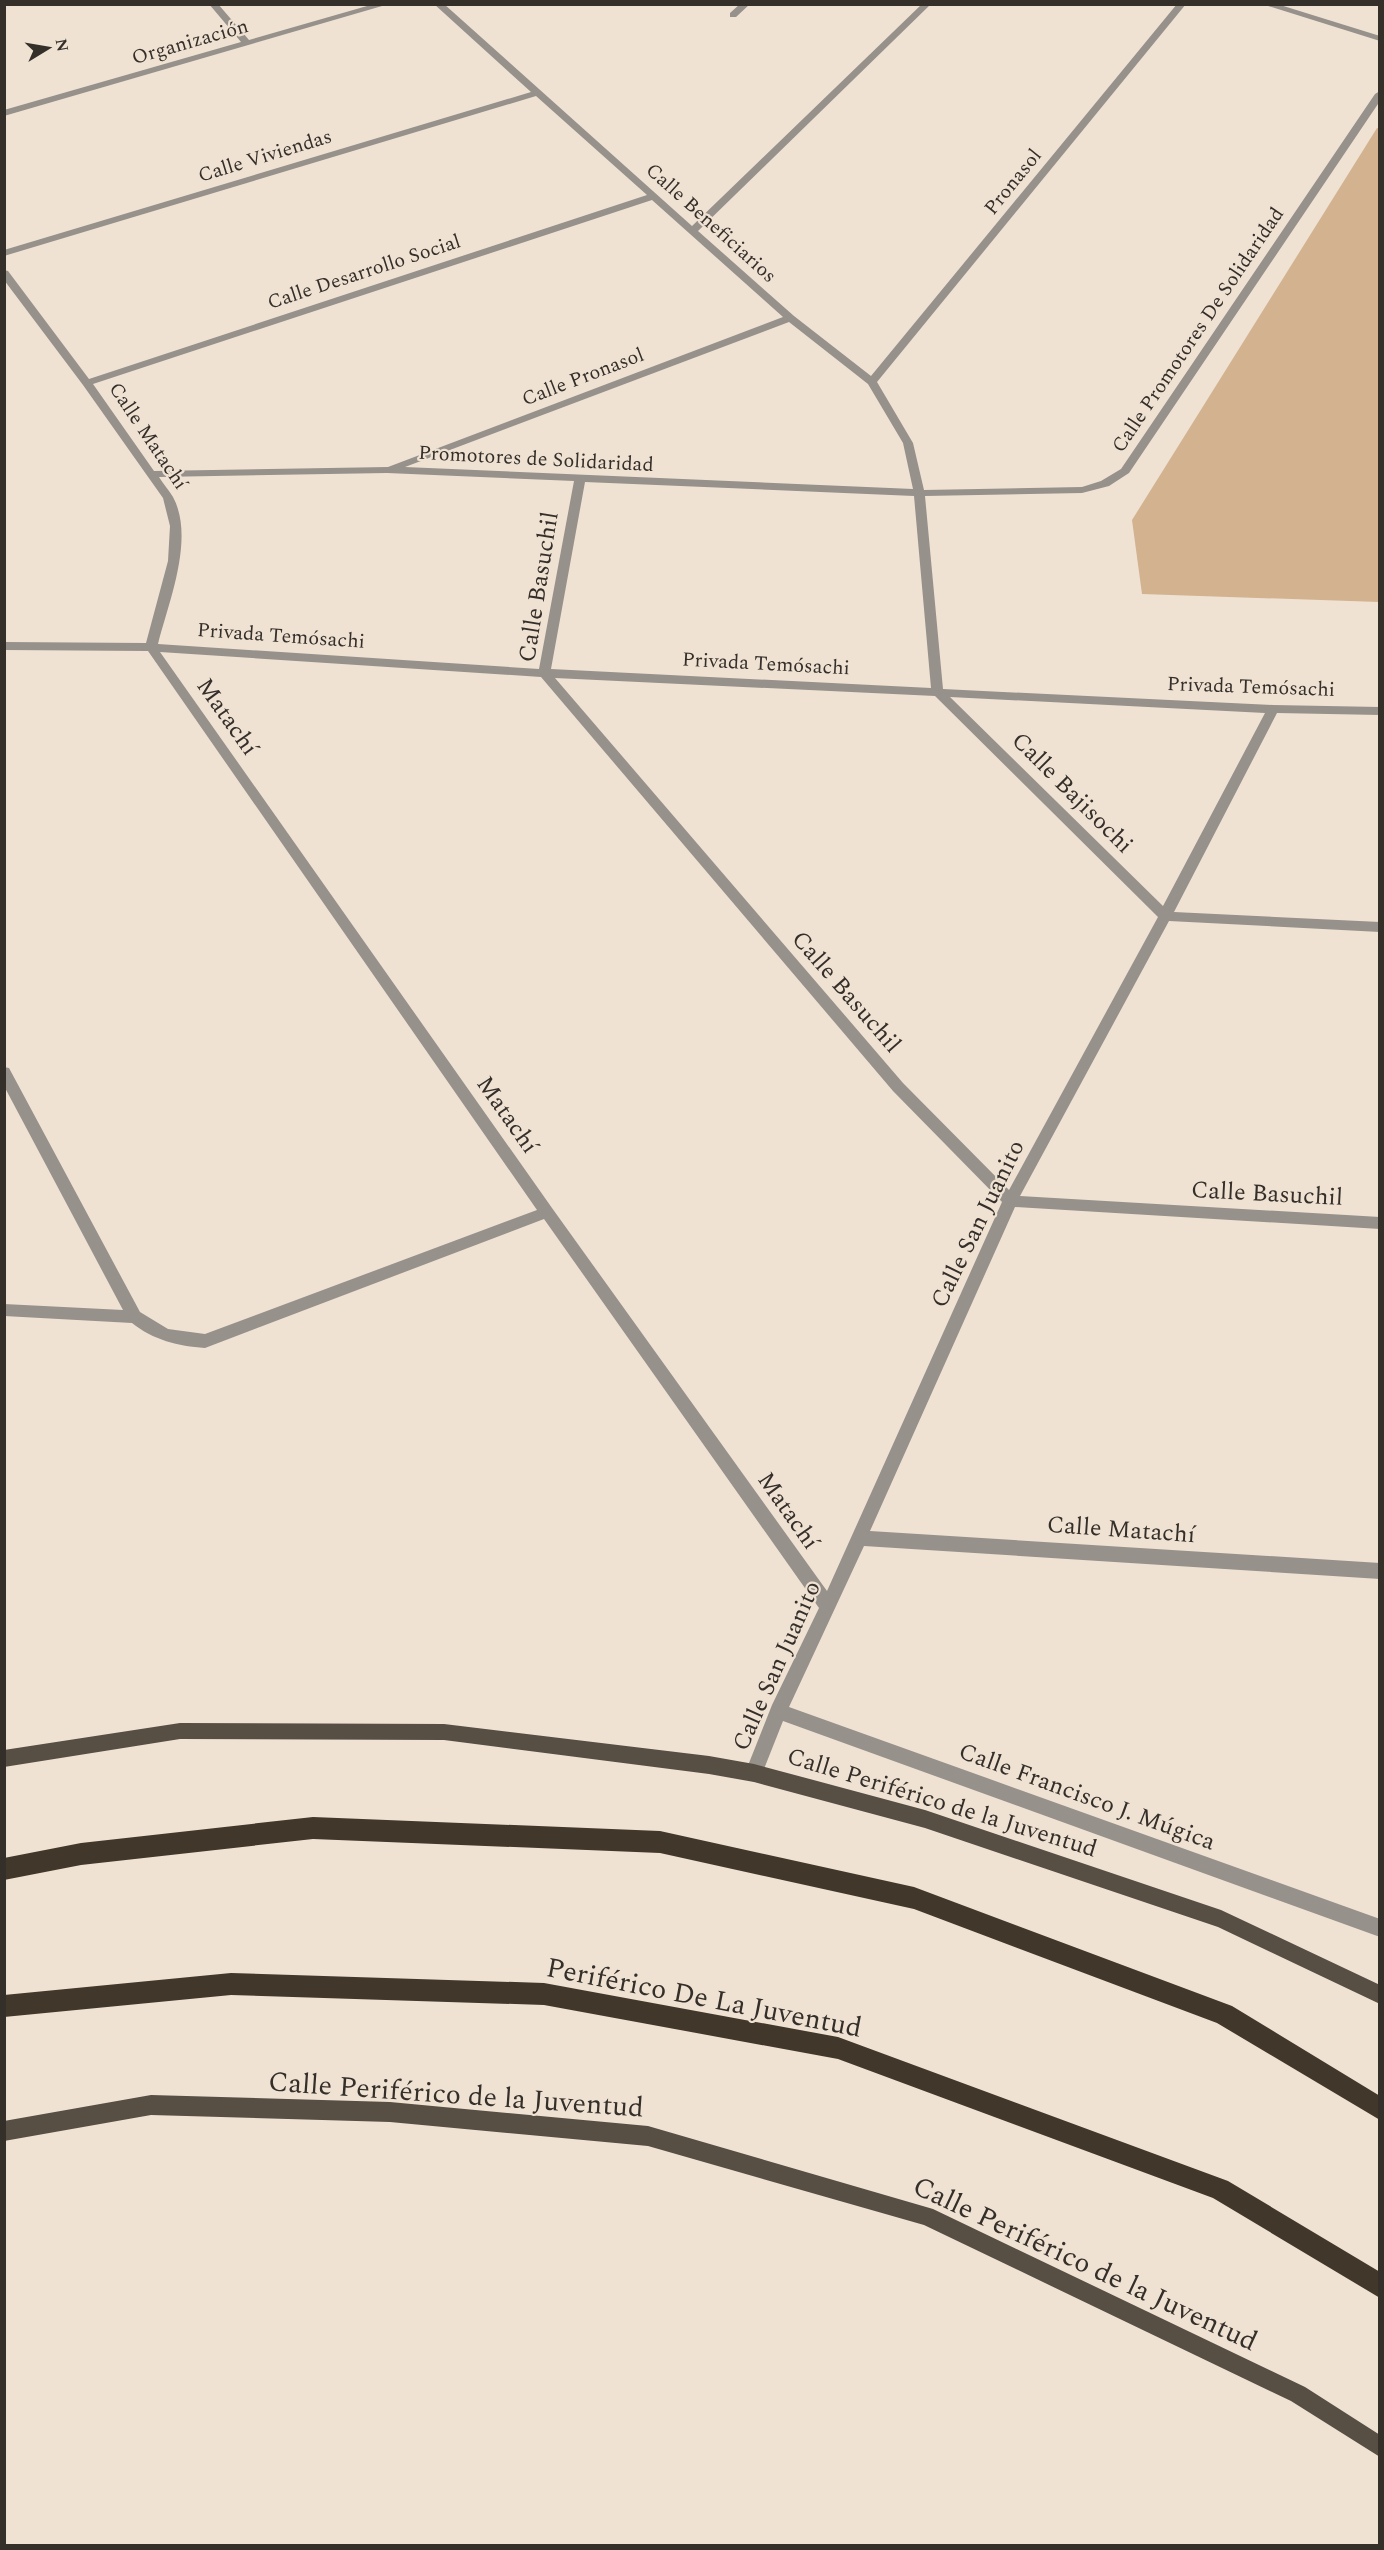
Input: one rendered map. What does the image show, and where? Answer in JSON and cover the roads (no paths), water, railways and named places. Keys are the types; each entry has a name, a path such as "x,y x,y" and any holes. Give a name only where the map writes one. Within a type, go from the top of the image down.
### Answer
{"highway":[{"path":"4,1869 81,1854 313,1828 660,1842 925,1902 1224,2014 1380,2109"},
{"name":"Periférico De La Juventud","path":"4,2006 231,1984 544,1994 838,2048 1220,2189 1380,2286"}],"main road":[{"name":"Calle Periférico de la Juventud","path":"4,1759 180,1731 444,1732 709,1765 754,1773 925,1819 1221,1919 1380,1995"},
{"name":"Calle Periférico de la Juventud","path":"4,2131 151,2105 390,2112 648,2136 926,2216 1298,2394 1380,2447"}],"street":[{"path":"213,4 247,44"},
{"name":"Organización","path":"4,114 386,4"},
{"name":"Calle Beneficiarios","path":"438,4 790,318 872,382 908,443 919,493"},
{"path":"733,15 746,4"},
{"path":"692,231 927,4"},
{"name":"Pronasol","path":"872,382 1182,4"},
{"path":"1266,4 1380,39"},
{"name":"Calle Viviendas","path":"4,253 537,93"},
{"name":"Calle Promotores De Solidaridad","path":"919,493 1082,490 1112,481 1125,471 1380,94"},
{"name":"Calle Desarrollo Social","path":"87,383 653,196"},
{"name":"Calle Matachí","path":"4,273 87,383 168,498 176,526 174,561 151,648"},
{"name":"Calle Pronasol","path":"387,470 790,318"},
{"name":"Promotores de Solidaridad","path":"153,474 387,470 919,493"},
{"name":"Calle Basuchil","path":"580,479 544,673 898,1087 1010,1201 1380,1223"},
{"path":"919,493 937,691"},
{"name":"Privada Temósachi","path":"4,646 151,648 544,673 1273,709 1380,711"},
{"name":"Matachí","path":"151,648 828,1607"},
{"name":"Calle Bajisochi","path":"937,691 1165,916"},
{"name":"Calle San Juanito","path":"754,1773 778,1711 828,1607 1010,1201 1165,916 1273,709"},
{"path":"1165,916 1380,927"},
{"path":"4,1072 135,1317 149,1329 164,1336 181,1340 205,1341 547,1212"},
{"path":"4,1310 135,1317"},
{"name":"Calle Matachí","path":"859,1538 1380,1571"},
{"name":"Calle Francisco J. Múgica","path":"778,1711 1380,1928"}]}
